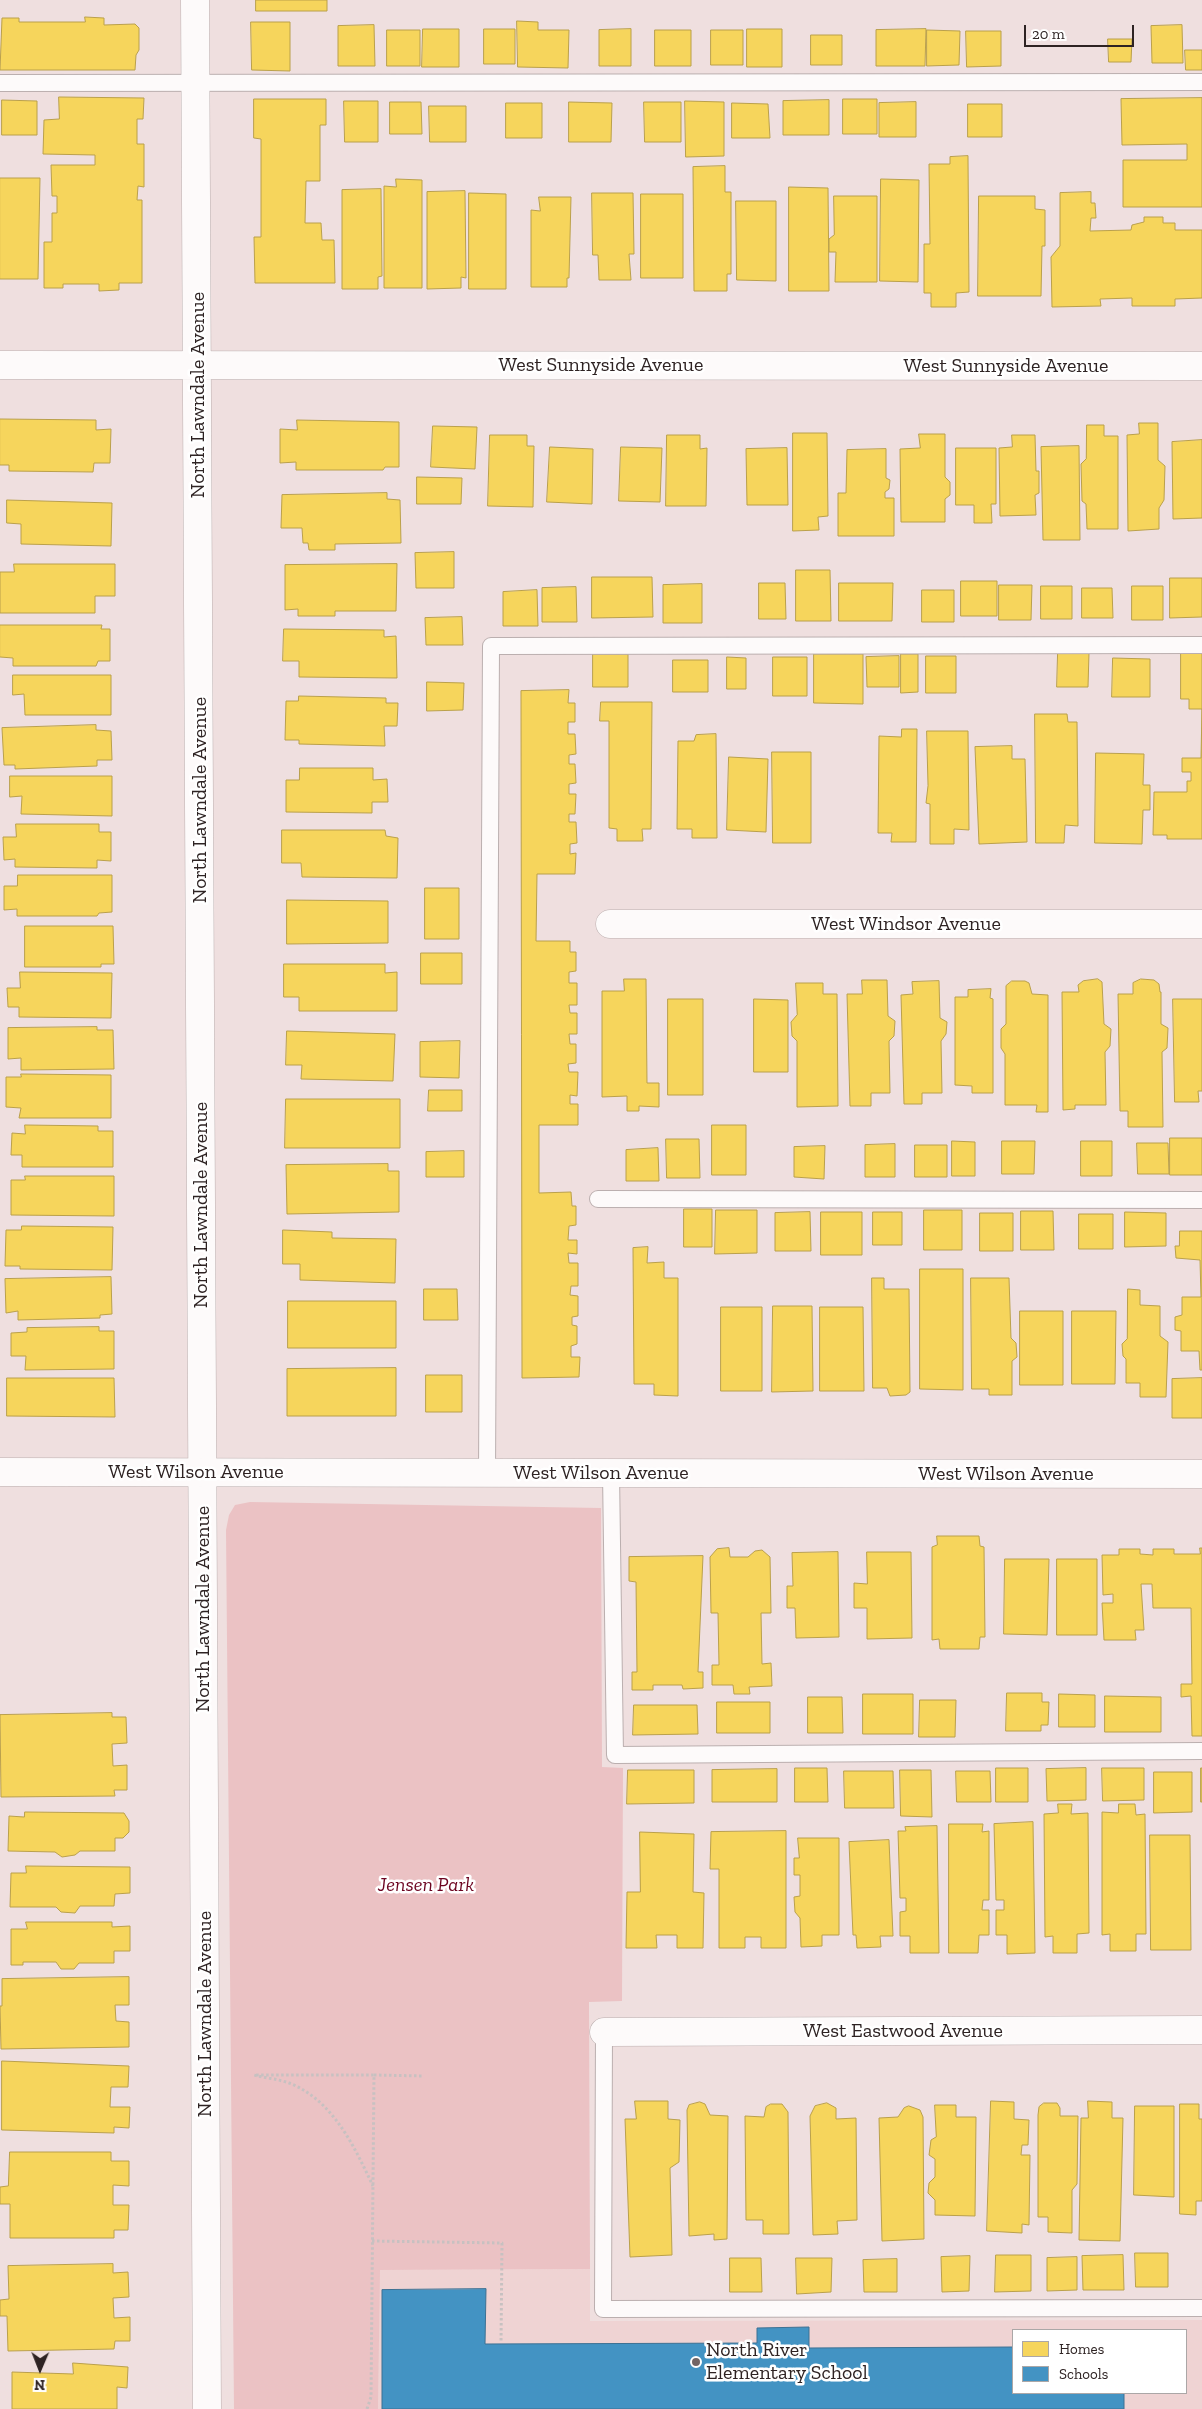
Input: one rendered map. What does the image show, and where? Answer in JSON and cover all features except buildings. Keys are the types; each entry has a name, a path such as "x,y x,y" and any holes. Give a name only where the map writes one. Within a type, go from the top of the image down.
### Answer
{"street":[{"name":"North Lawndale Avenue","path":"195,0 207,2409"},
{"name":"West Sunnyside Avenue","path":"0,365 1202,366"},
{"name":"West Windsor Avenue","path":"610,924 1202,924"},
{"name":"West Wilson Avenue","path":"0,1472 1202,1474"},
{"name":"West Eastwood Avenue","path":"604,2032 1202,2030"}],"lane":[{"path":"0,82 1202,82"},
{"path":"487,1473 490,646 1202,645"},
{"path":"598,1199 1202,1200"},
{"path":"611,1473 615,1755 1202,1751"},
{"path":"604,2032 603,2309 1202,2308"}],"path":[{"path":"373,2186 342,2127 323,2104 289,2084 254,2075 423,2076"},
{"path":"367,2409 371,2397 374,2075"},
{"path":"372,2240 502,2243 501,2343"}],"shaded area":[{"name":"North River Elementary School","path":"590,2269 590,2321 1202,2320 1202,2409 378,2409 379,2270"}],"green space":[{"name":"Jensen Park","path":"250,1502 601,1508 602,1767 623,1768 622,2001 589,2002 590,2269 380,2270 378,2409 234,2409 226,1530 229,1515 235,1505"}],"place":[{"name":"North River Elementary School","path":"696,2362"}]}
